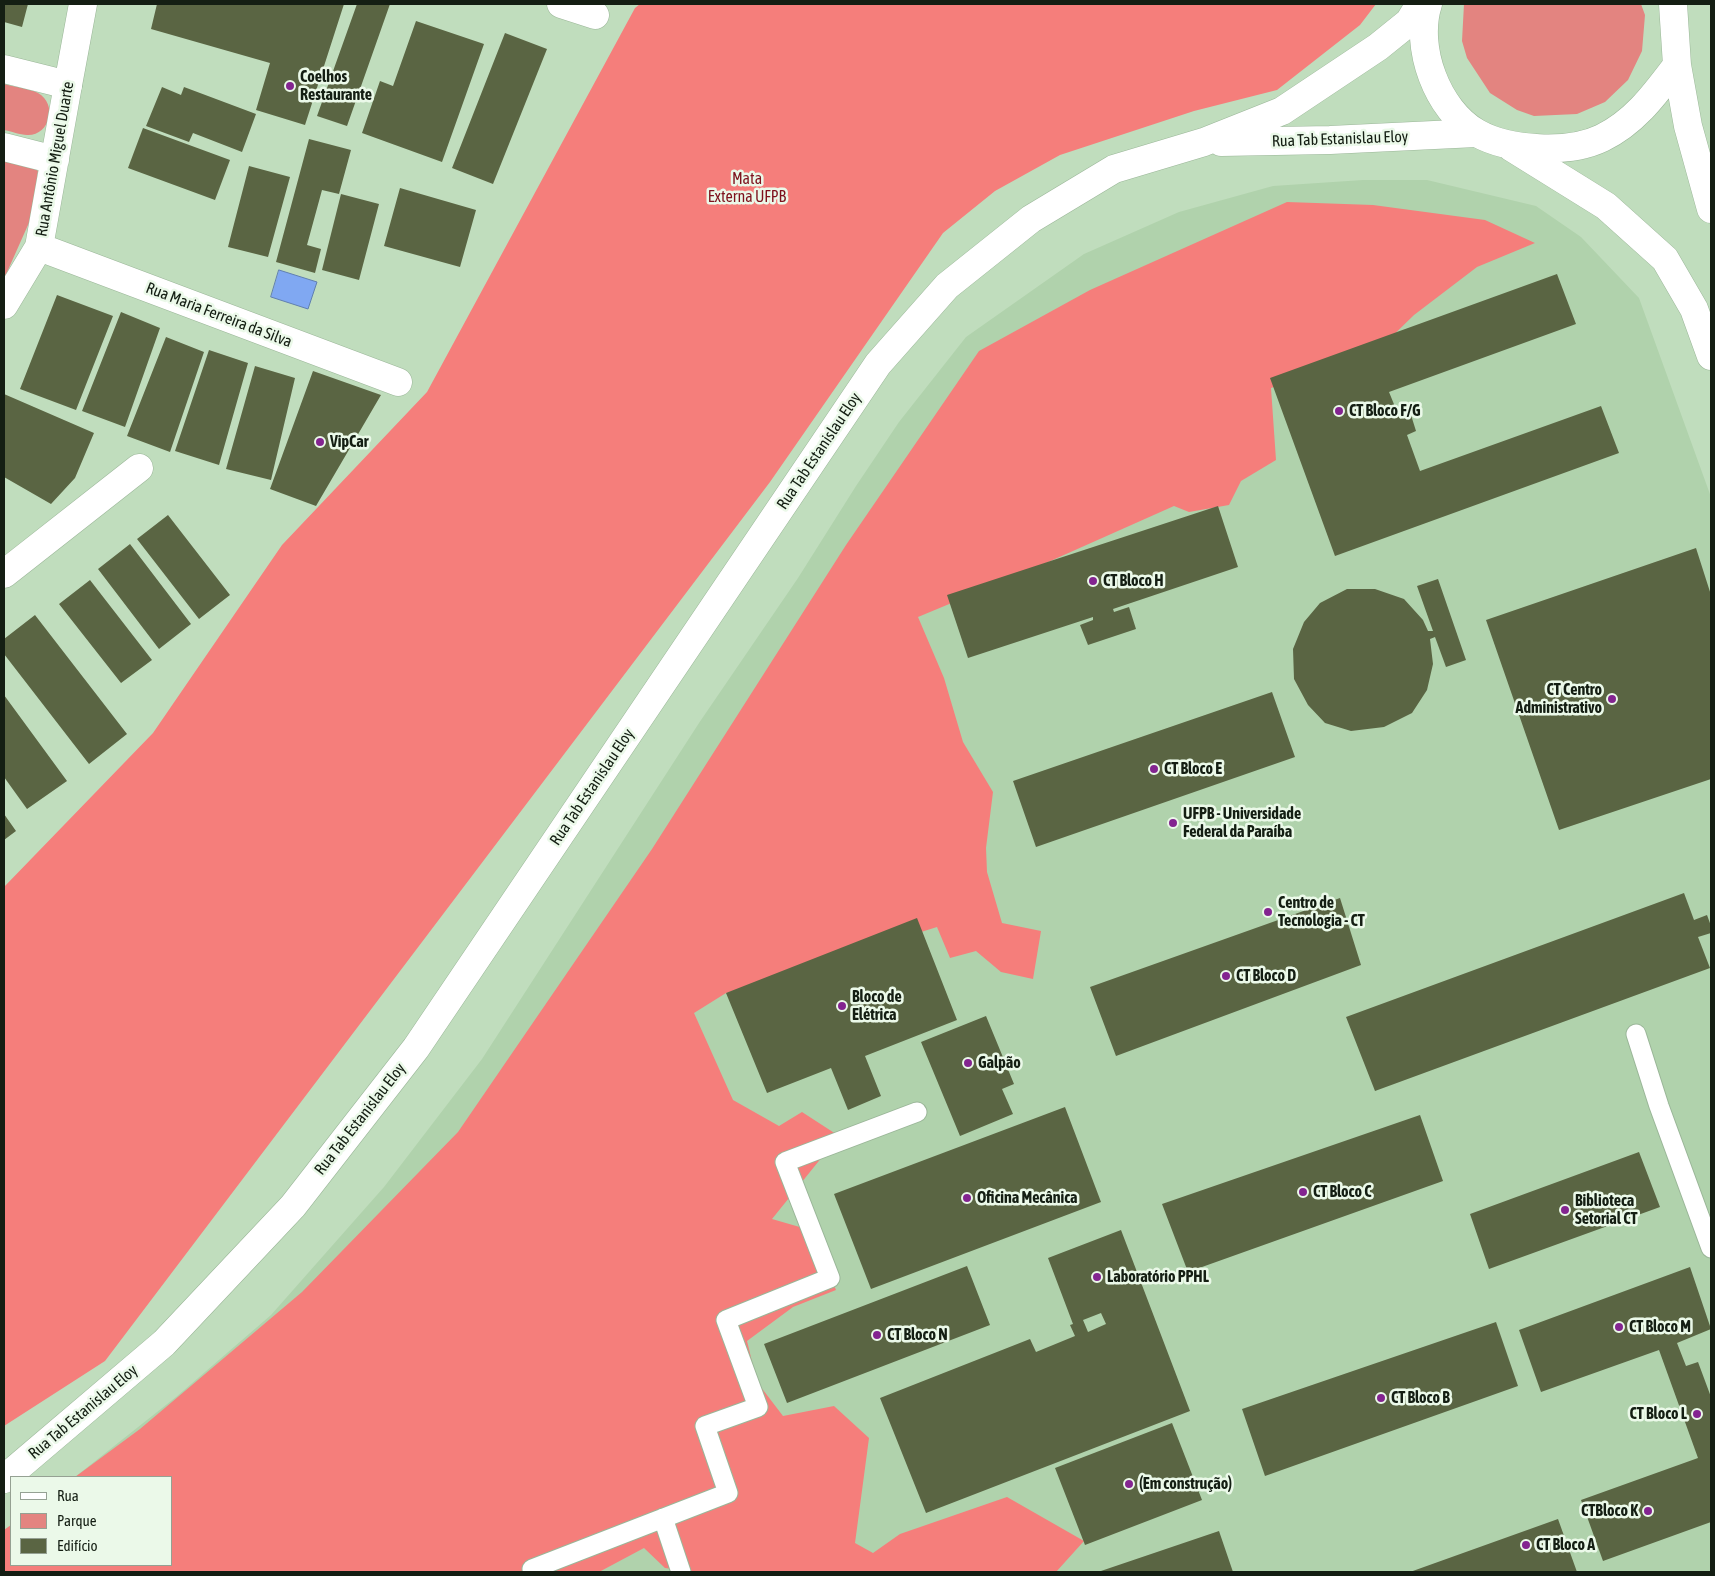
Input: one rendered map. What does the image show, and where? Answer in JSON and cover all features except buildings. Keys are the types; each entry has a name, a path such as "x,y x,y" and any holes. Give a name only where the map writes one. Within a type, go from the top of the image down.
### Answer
{"street":[{"name":"Rua Antônio Miguel Duarte","path":"4,305 39,247 83,4"},
{"path":"562,4 595,15"},
{"name":"Rua Tab Estanislau Eloy","path":"4,1479 164,1343 293,1206 416,1048 878,364 941,293 1032,219 1114,169 1204,142 1282,111 1332,80 1378,47 1409,22 1420,4"},
{"path":"1428,4 1425,13 1424,47 1433,79 1449,108 1476,133 1503,143 1525,147 1564,149 1601,139 1634,118 1677,65"},
{"path":"1673,4 1677,65 1688,126 1711,209"},
{"path":"4,69 68,85"},
{"name":"Rua Tab Estanislau Eloy","path":"1204,142 1330,140 1476,133"},
{"path":"1503,143 1606,206 1665,259 1694,309 1711,356"},
{"path":"4,148 55,160"},
{"name":"Rua Maria Ferreira da Silva","path":"39,247 398,382"},
{"path":"4,574 140,468"}],"lane":[{"path":"1636,1034 1659,1106 1711,1248"},
{"path":"533,1572 532,1569 728,1493 705,1426 758,1407 726,1320 830,1278 784,1162 917,1112"},
{"path":"663,1518 681,1572"}],"shaded area":[{"name":"UFPB - Universidade Federal da Paraíba","path":"1363,180 1427,180 1536,206 1581,237 1639,298 1711,497 1711,1572 4,1572 4,1530 10,1526 10,1566 172,1566 172,1476 76,1476 176,1397 271,1315 384,1187 482,1059 699,723 798,578 856,486 899,422 966,337 1084,254 1179,212 1273,186"}],"green space":[{"name":"Mata Externa UFPB","path":"640,4 1376,4 1360,25 1277,90 1194,111 1060,155 995,191 943,233 770,482 105,1361 4,1426 4,887 153,733 282,545 427,392 635,8"},
{"path":"1464,4 1641,4 1645,15 1642,51 1628,80 1605,102 1577,114 1534,116 1517,110 1490,93 1467,58 1462,41"},
{"path":"4,84 34,91 44,98 48,104 49,118 41,130 35,134 27,135 4,130"},
{"path":"4,155 22,159 38,171 32,216 4,279"},
{"path":"1287,202 1373,205 1485,220 1535,243 1477,267 1414,315 1377,351 1271,388 1276,460 1241,481 1229,505 1189,512 1174,506 1019,575 918,617 944,678 963,742 993,792 986,848 987,872 1002,923 1041,931 1033,979 1001,972 976,951 950,958 937,927 726,993 694,1013 733,1100 779,1126 802,1112 839,1136 772,1219 810,1230 836,1290 793,1307 747,1341 757,1382 783,1416 834,1406 869,1438 855,1543 873,1553 900,1534 1007,1497 1084,1541 1056,1572 696,1572 665,1568 644,1548 599,1572 4,1572 4,1530 10,1526 10,1566 172,1566 172,1476 76,1476 140,1429 302,1292 458,1132 652,849 846,545 979,351 1090,290"}],"water":[{"path":"279,270 317,282 308,309 271,297"}],"place":[{"name":"Coelhos Restaurante","path":"290,86"},
{"name":"CT Bloco F/G","path":"1339,411"},
{"name":"VipCar","path":"320,442"},
{"name":"CT Bloco H","path":"1093,581"},
{"name":"CT Centro Administrativo","path":"1612,699"},
{"name":"CT Bloco E","path":"1154,769"},
{"name":"UFPB - Universidade Federal da Paraíba","path":"1173,823"},
{"name":"Centro de Tecnologia - CT","path":"1268,912"},
{"name":"CT Bloco D","path":"1226,976"},
{"name":"Bloco de Elétrica","path":"842,1006"},
{"name":"Galpão","path":"968,1063"},
{"name":"CT Bloco C","path":"1303,1192"},
{"name":"Oficina Mecânica","path":"967,1198"},
{"name":"Biblioteca Setorial CT","path":"1565,1210"},
{"name":"Laboratório PPHL","path":"1097,1277"},
{"name":"CT Bloco M","path":"1619,1327"},
{"name":"CT Bloco N","path":"877,1335"},
{"name":"CT Bloco B","path":"1381,1398"},
{"name":"CT Bloco L","path":"1697,1414"},
{"name":"(Em construção)","path":"1129,1484"},
{"name":"CTBloco K","path":"1648,1511"},
{"name":"CT Bloco A","path":"1526,1545"}]}
